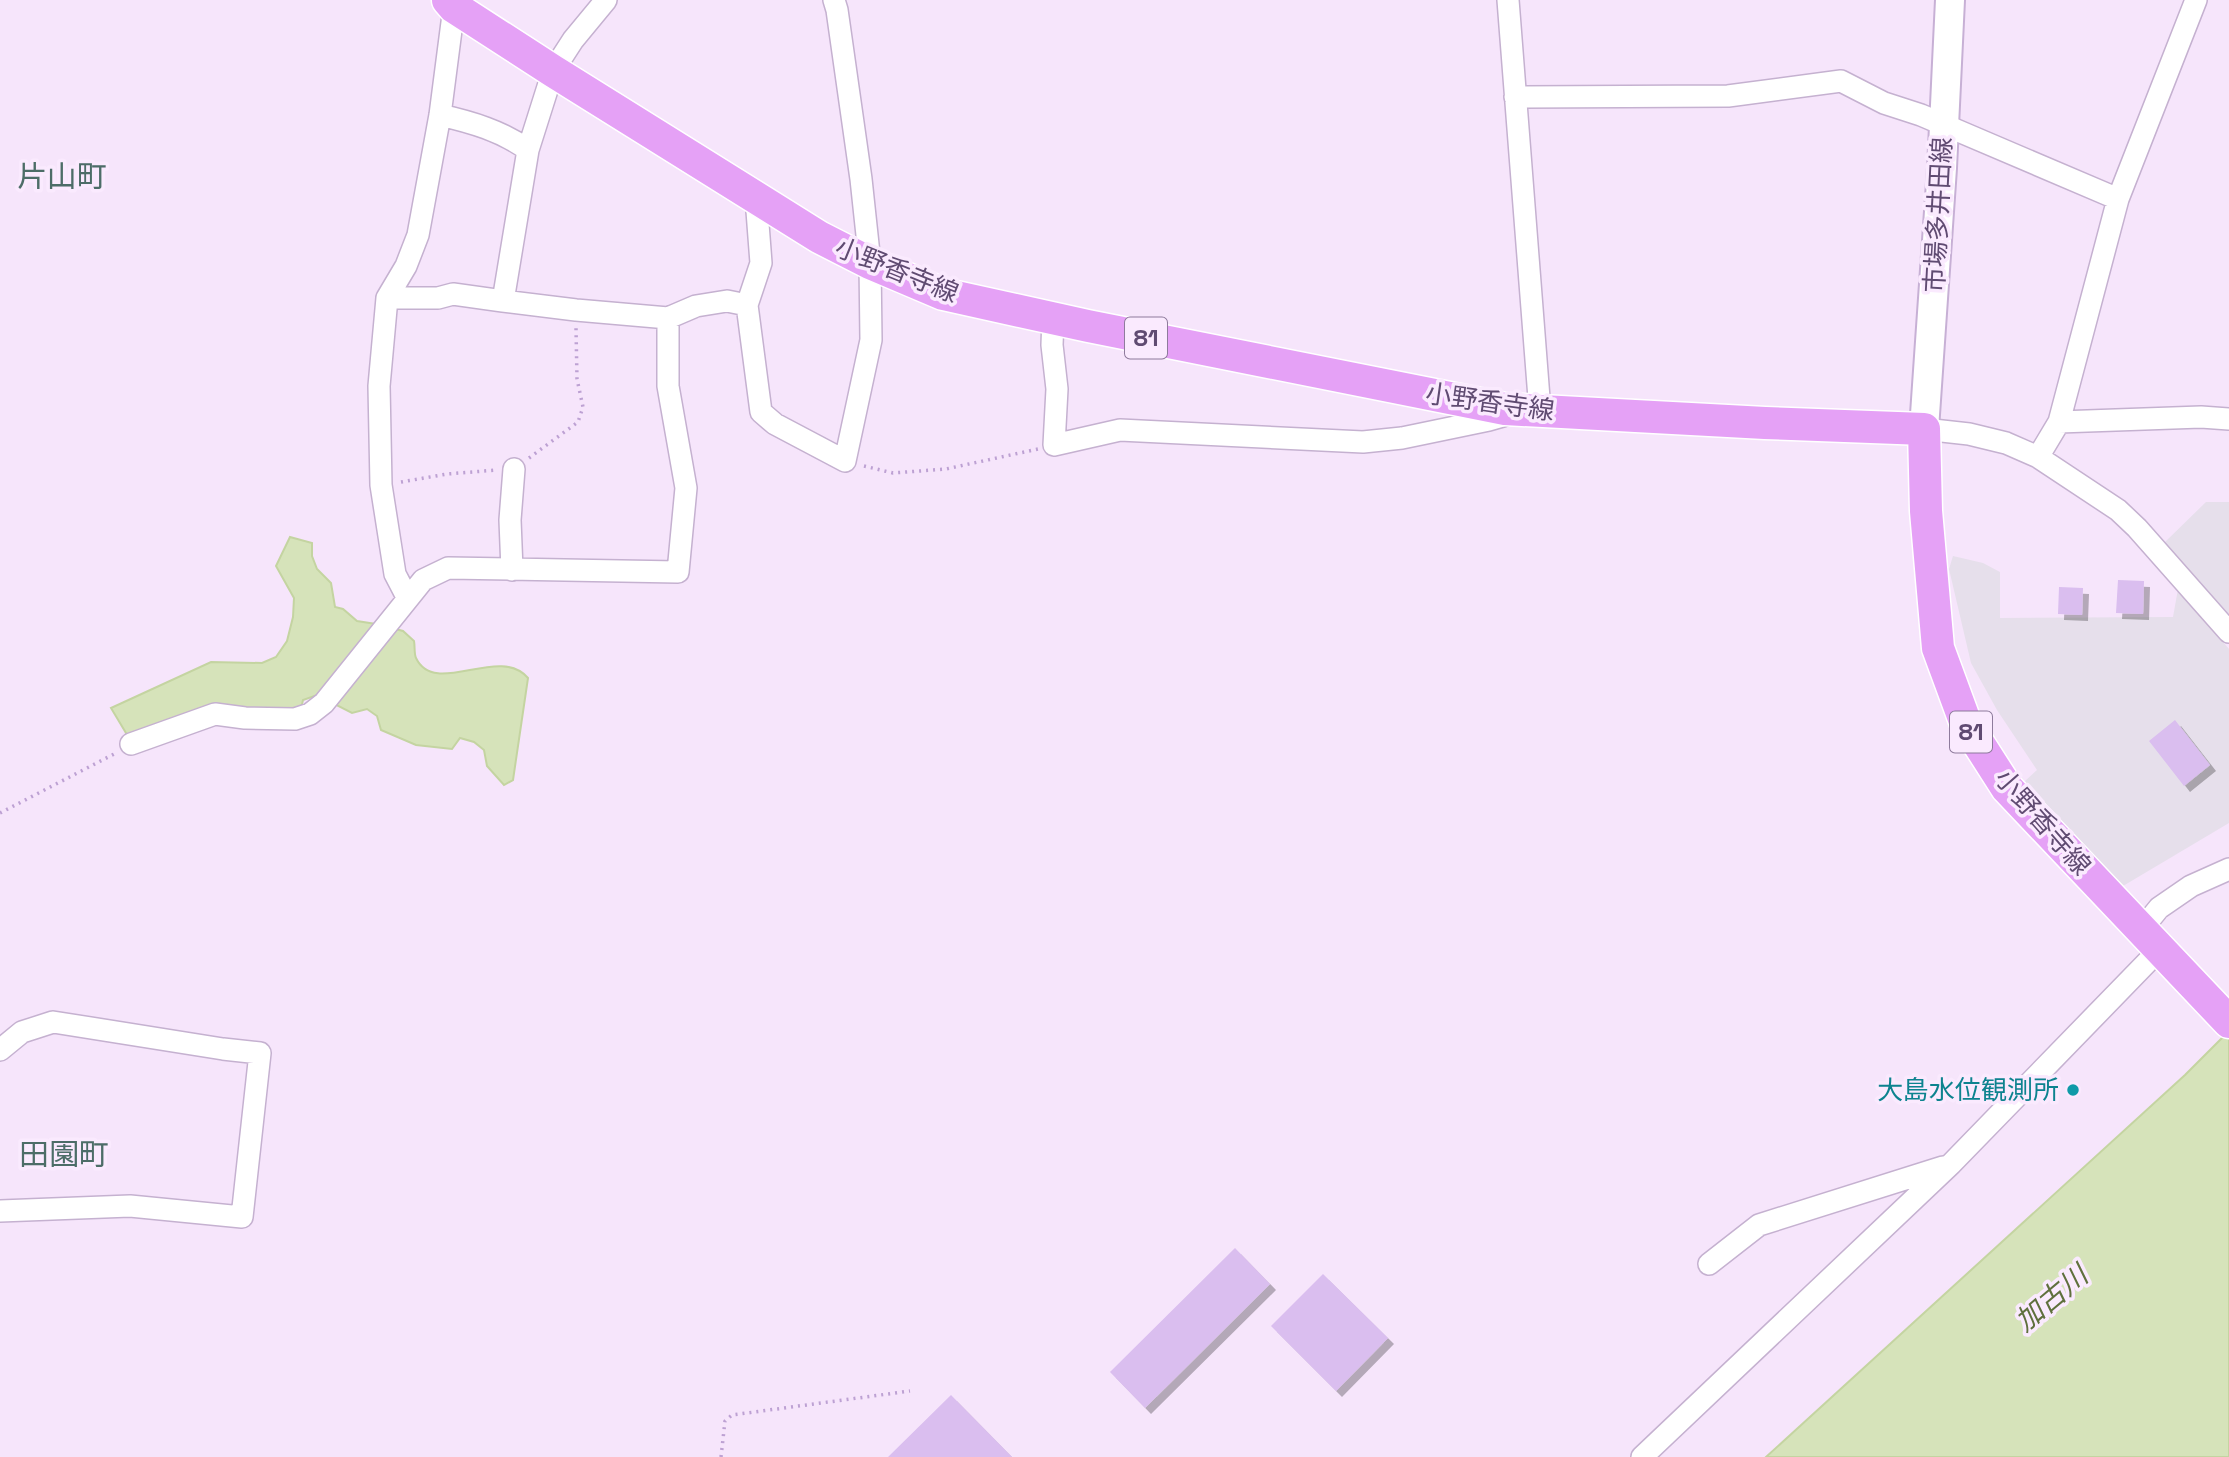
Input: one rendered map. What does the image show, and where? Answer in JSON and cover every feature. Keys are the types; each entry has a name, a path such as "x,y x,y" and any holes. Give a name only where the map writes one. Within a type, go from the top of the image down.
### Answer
{"main road":[{"name":"市場多井田線","path":"1924,429 1942,168 1950,0"},
{"name":"小野香寺線","path":"451,3 553,71 819,237 943,294 1505,409 1765,424 1924,429 1926,511 1938,648 1966,724 2007,788 2229,1022"}],"street":[{"path":"503,301 528,150 553,71 573,40 606,0"},
{"path":"756,198 761,262 747,305 761,412 775,424 845,461 871,340 870,262 834,0"},
{"path":"1508,0 1540,411"},
{"path":"2038,457 2059,422 2118,199 2196,0"},
{"path":"402,606 381,485 379,386 387,298 406,266 418,235 440,115 451,3"},
{"path":"1515,97 1727,96 1842,81 1884,103 2118,199"},
{"path":"440,115 464,120 511,138 528,150"},
{"path":"387,298 438,298 453,294 576,310 668,318 696,306 727,301 747,305"},
{"path":"131,744 215,714 245,718 295,719 310,714 324,703 423,580 448,568 678,572 686,488 668,386 668,318"},
{"path":"1053,318 1052,345 1057,389 1054,445 1120,430 1363,442 1402,438 1489,420 1503,416 1505,409"},
{"path":"2059,422 2201,417 2229,419"},
{"path":"1924,429 1969,434 2006,443 2038,457 2118,510 2229,632"},
{"path":"512,570 510,520 514,469"},
{"path":"1643,1457 1951,1164 2158,948 2160,908 2191,886 2229,869"},
{"path":"0,1050 22,1032 53,1022 260,1053 242,1217 130,1206 0,1211"},
{"path":"1709,1264 1759,1225 1951,1164"}],"path":[{"path":"381,485 447,474 514,469 578,422 583,407 577,379 576,310"},
{"path":"845,461 893,473 946,469 1054,445"},
{"path":"0,813 131,744"},
{"path":"721,1457 725,1421 732,1415 910,1391"}],"shaded area":[{"path":"2206,502 2229,502 2229,614 2164,543"},
{"path":"1953,556 1983,563 2000,572 2000,618 2173,617 2178,589 2229,649 2229,823 2123,886 2060,824 2025,781 2037,770 1997,710 1971,663 1949,569"}],"water":[{"path":"290,537 312,543 312,556 317,569 331,583 335,607 343,609 357,621 403,631 414,641 416,658 425,669 437,673 452,673 501,666 516,669 528,678 513,780 504,785 487,766 484,750 474,742 460,738 452,749 416,745 381,730 377,716 367,709 352,713 317,695 303,700 300,713 206,707 129,738 111,708 211,662 262,663 276,657 287,641 293,617 294,598 276,566"},
{"name":"加古川","path":"2229,1031 2229,1457 1766,1457 2185,1075"}],"building":[{"path":"2118,580 2144,581 2143,614 2116,613"},
{"path":"2059,587 2083,588 2082,615 2058,614"},
{"path":"2175,720 2210,765 2184,786 2149,741"},
{"path":"1235,1248 1270,1284 1145,1408 1110,1372"},
{"path":"1323,1274 1388,1338 1336,1391 1271,1326"},
{"path":"951,1395 1012,1457 888,1457"}],"place":[{"name":"大島水位観測所","path":"2073,1090"}],"district":[{"name":"片山町","path":"62,177"},
{"name":"田園町","path":"64,1155"}]}
